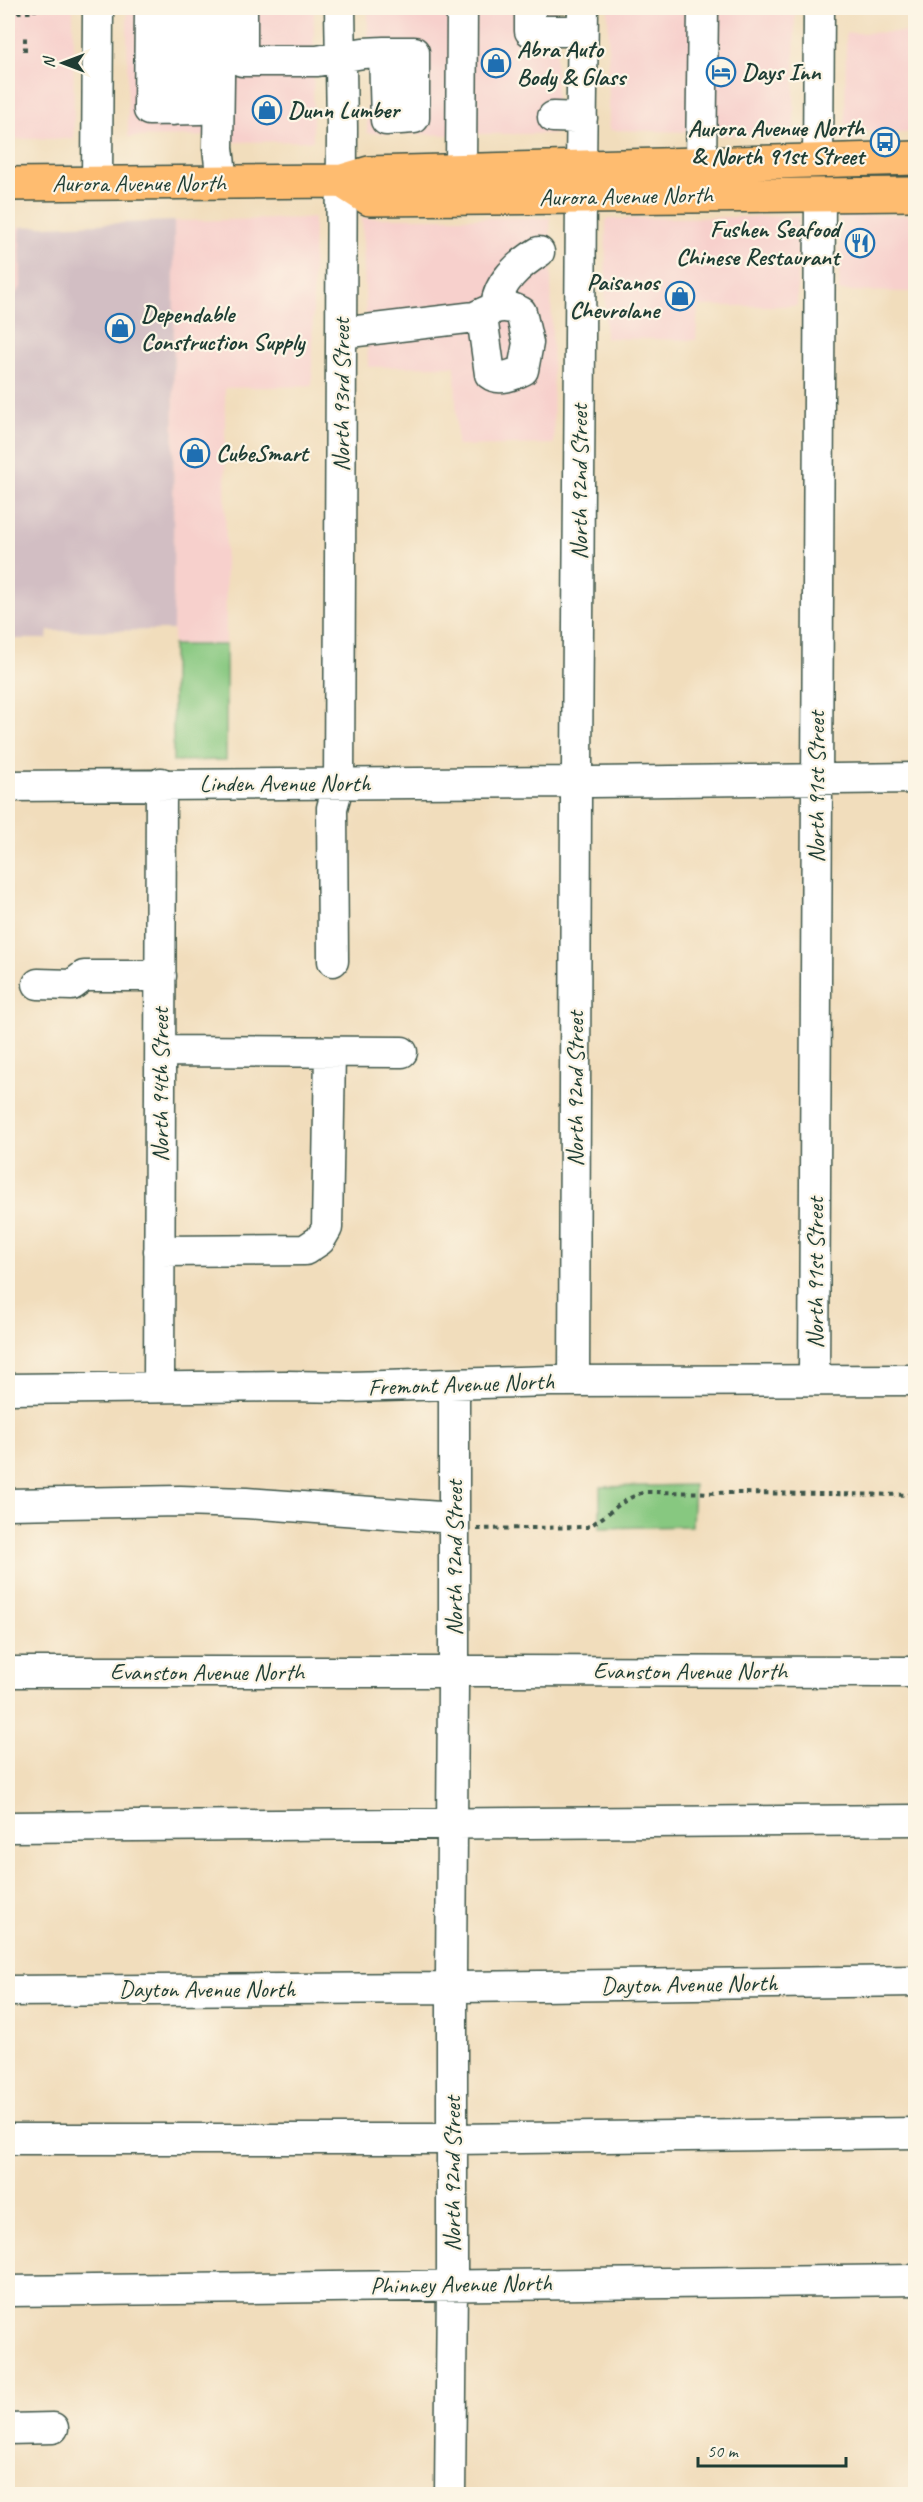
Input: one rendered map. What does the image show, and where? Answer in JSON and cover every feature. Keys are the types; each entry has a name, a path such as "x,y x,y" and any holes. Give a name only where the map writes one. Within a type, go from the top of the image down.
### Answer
{"highway":[{"name":"Aurora Avenue North","path":"342,181 370,199 581,183 702,165 915,158"},
{"path":"682,196 702,179 753,176 762,162"},
{"name":"Aurora Avenue North","path":"8,184 342,181 369,173 461,171 682,196 915,194"}],"street":[{"path":"97,183 98,8"},
{"path":"150,8 149,110 200,109 197,8"},
{"path":"173,8 173,110"},
{"path":"220,8 219,148 222,182"},
{"path":"242,8 242,61 328,59 384,52"},
{"name":"North 93rd Street","path":"333,961 332,808 339,783 342,181 328,59 340,8"},
{"path":"461,171 462,8"},
{"path":"530,8 530,31 583,19"},
{"path":"702,165 703,8"},
{"path":"818,161 819,8"},
{"name":"North 92nd Street","path":"574,1381 583,19"},
{"path":"553,117 582,118"},
{"name":"North 91st Street","path":"814,1379 820,195"},
{"path":"341,333 485,312 509,277 526,260 539,252"},
{"name":"Linden Avenue North","path":"8,786 915,778"},
{"name":"North 94th Street","path":"159,1386 161,783"},
{"path":"38,984 72,984 84,976 161,976"},
{"path":"161,1051 402,1052"},
{"path":"159,1251 305,1250 320,1240 327,1228 330,1052"},
{"name":"Fremont Avenue North","path":"8,1389 159,1386 351,1388 574,1381 915,1380"},
{"name":"North 92nd Street","path":"450,2494 454,1385"},
{"path":"8,1504 246,1503 454,1524"},
{"name":"Evanston Avenue North","path":"8,1672 915,1672"},
{"path":"8,1827 915,1820"},
{"name":"Dayton Avenue North","path":"8,1991 915,1981"},
{"path":"8,2139 452,2139 915,2133"},
{"name":"Phinney Avenue North","path":"8,2291 915,2280"},
{"path":"8,2429 53,2428"}],"path":[{"path":"8,12 35,12 35,8"},
{"path":"25,36 25,51"},
{"path":"454,1524 587,1527 603,1519 624,1501 646,1492 915,1495"}],"shaded area":[{"path":"8,8 73,8 74,139 8,139"},
{"path":"127,8 217,8 215,136 128,137"},
{"path":"227,8 314,8 313,141 228,142"},
{"name":"Abra Auto Body & Glass","path":"466,8 556,8 556,134 466,134"},
{"path":"608,8 694,8 693,132 609,130"},
{"path":"709,8 795,8 794,134 709,136"},
{"path":"368,10 457,10 452,135 367,133"},
{"path":"915,32 915,133 845,131 846,33"},
{"path":"839,214 915,215 915,292 839,291"},
{"path":"798,216 797,306 698,306 696,340 605,338 606,219"},
{"name":"CubeSmart","path":"314,218 312,386 225,388 226,645 173,645 174,221"},
{"path":"362,218 550,218 554,444 457,446 455,366 368,367"},
{"path":"174,221 173,630 48,631 47,639 8,639 8,304 21,287 20,227"},
{"path":"8,227 20,227 21,287 8,304"}],"green space":[{"path":"173,645 226,645 226,760 173,761"},
{"path":"694,1485 692,1526 600,1528 600,1487"}],"place":[{"name":"Abra Auto Body & Glass","path":"496,63"},
{"name":"Days Inn","path":"721,72"},
{"name":"Dunn Lumber","path":"267,110"},
{"name":"Aurora Avenue North & North 91st Street","path":"885,142"},
{"name":"Fushen Seafood Chinese Restaurant","path":"860,243"},
{"name":"Paisanos Chevrolane","path":"680,296"},
{"name":"Dependable Construction Supply","path":"120,328"},
{"name":"CubeSmart","path":"195,453"}]}
